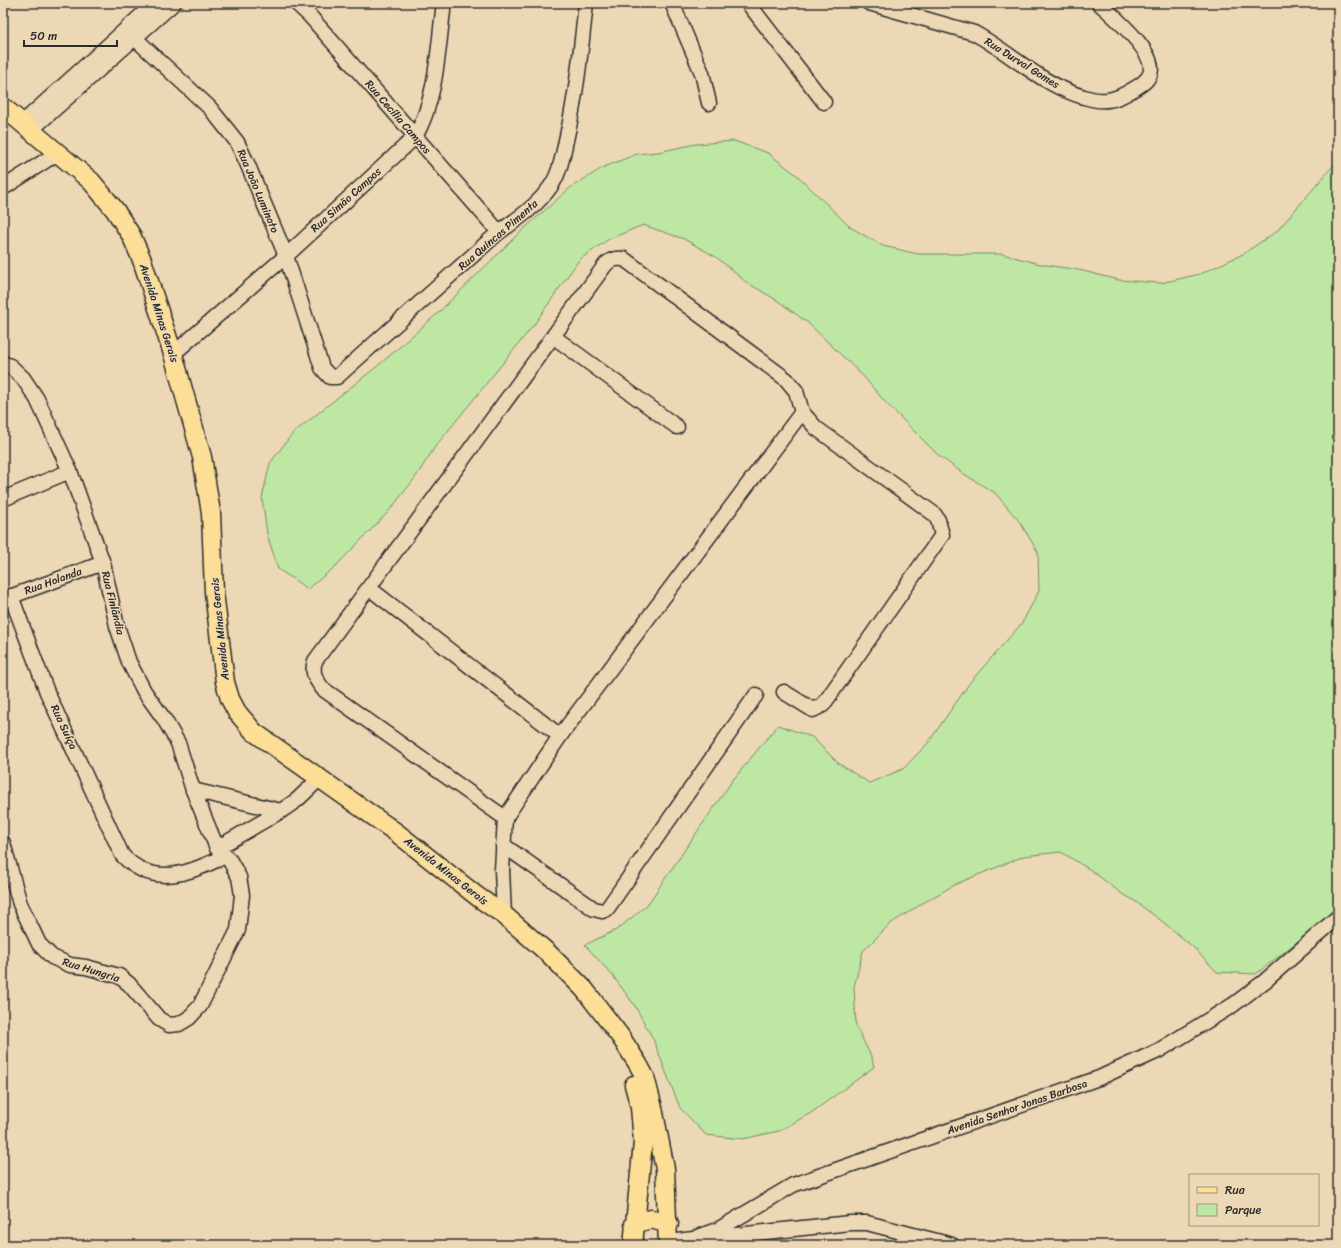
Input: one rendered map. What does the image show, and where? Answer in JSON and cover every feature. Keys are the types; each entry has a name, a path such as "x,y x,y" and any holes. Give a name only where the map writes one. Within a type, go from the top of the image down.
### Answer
{"main road":[{"name":"Avenida Minas Gerais","path":"3,107 91,180 115,210 131,235 142,260 173,354 202,457 211,513 214,592 225,682 230,699 237,712 254,732 397,833 478,897 504,915 548,953 584,989 620,1036 642,1070 651,1102 664,1169 668,1237"},
{"path":"620,1036 640,1107 643,1142 633,1245"},
{"path":"634,1224 651,1219 668,1237"}],"street":[{"path":"130,34 155,3"},
{"path":"26,127 130,34 174,3"},
{"name":"Rua Cecília Campos","path":"296,3 310,9 415,137 499,232"},
{"name":"Rua Simão Campos","path":"173,354 286,256 415,137 424,121 430,100 444,3"},
{"name":"Rua Quincas Pimenta","path":"341,375 499,232 536,203 551,186 560,166 575,102 586,3"},
{"path":"672,3 702,73 709,103"},
{"path":"748,3 824,102"},
{"name":"Rua Durval Gomes","path":"869,3 974,33 1031,72 1058,88 1084,97 1107,102 1124,96 1143,84 1150,74 1151,64 1148,54 1141,45 1099,3"},
{"name":"Rua João Luminato","path":"130,34 210,108 237,142 248,163 286,256 322,368 330,377 341,375"},
{"path":"3,188 59,152"},
{"path":"505,818 323,689 314,676 313,667 315,661 554,337 606,264 617,258 624,259 786,379 796,391 802,412 816,428 934,514 938,520 942,535 823,705 812,710 784,692"},
{"path":"554,337 677,427"},
{"name":"Rua Finlândia","path":"3,362 24,378 37,399 70,471 103,563 117,626 129,662 144,691 164,719 178,743 193,790 221,852"},
{"path":"504,915 502,870 505,818 560,736 802,412"},
{"path":"3,499 70,471"},
{"name":"Rua Holanda","path":"7,598 103,563"},
{"path":"369,588 560,736"},
{"name":"Rua Suíça","path":"7,598 47,692 122,855 132,866 145,872 176,875 196,870 221,852"},
{"path":"504,844 594,909 602,911 607,909 756,695"},
{"path":"221,852 297,800 319,779"},
{"path":"193,790 281,811"},
{"name":"Rua Hungria","path":"3,843 20,904 39,944 52,957 70,965 86,967 119,976 129,984 159,1019 169,1025 179,1024 189,1018 200,1006 238,930 241,911 241,889 239,877 221,852"},
{"name":"Avenida Senhor Jonas Barbosa","path":"668,1237 693,1240 719,1229 793,1185 1099,1078 1158,1051 1233,1005 1265,981 1338,917"},
{"path":"693,1240 850,1223 867,1223 952,1245"}],"green space":[{"path":"734,141 768,153 798,176 850,227 883,246 918,254 1002,254 1040,264 1079,270 1119,280 1161,283 1200,274 1243,254 1277,231 1338,160 1338,910 1256,974 1217,972 1192,946 1163,922 1092,871 1061,852 1024,856 956,884 923,903 890,924 863,951 854,987 856,1026 872,1058 874,1067 811,1113 779,1131 743,1139 706,1135 680,1108 653,1039 635,1006 613,976 585,945 618,929 647,905 732,781 778,725 812,737 838,763 869,783 903,769 928,743 971,681 1022,623 1039,591 1038,552 1019,521 995,493 964,474 938,455 886,403 863,376 808,323 778,301 746,282 716,257 684,239 643,225 609,239 579,260 533,326 435,447 415,478 390,510 336,566 308,589 278,569 267,534 262,498 270,463 293,433 380,364 437,314 517,235 571,187 604,167 637,154 658,152 696,144"}]}
